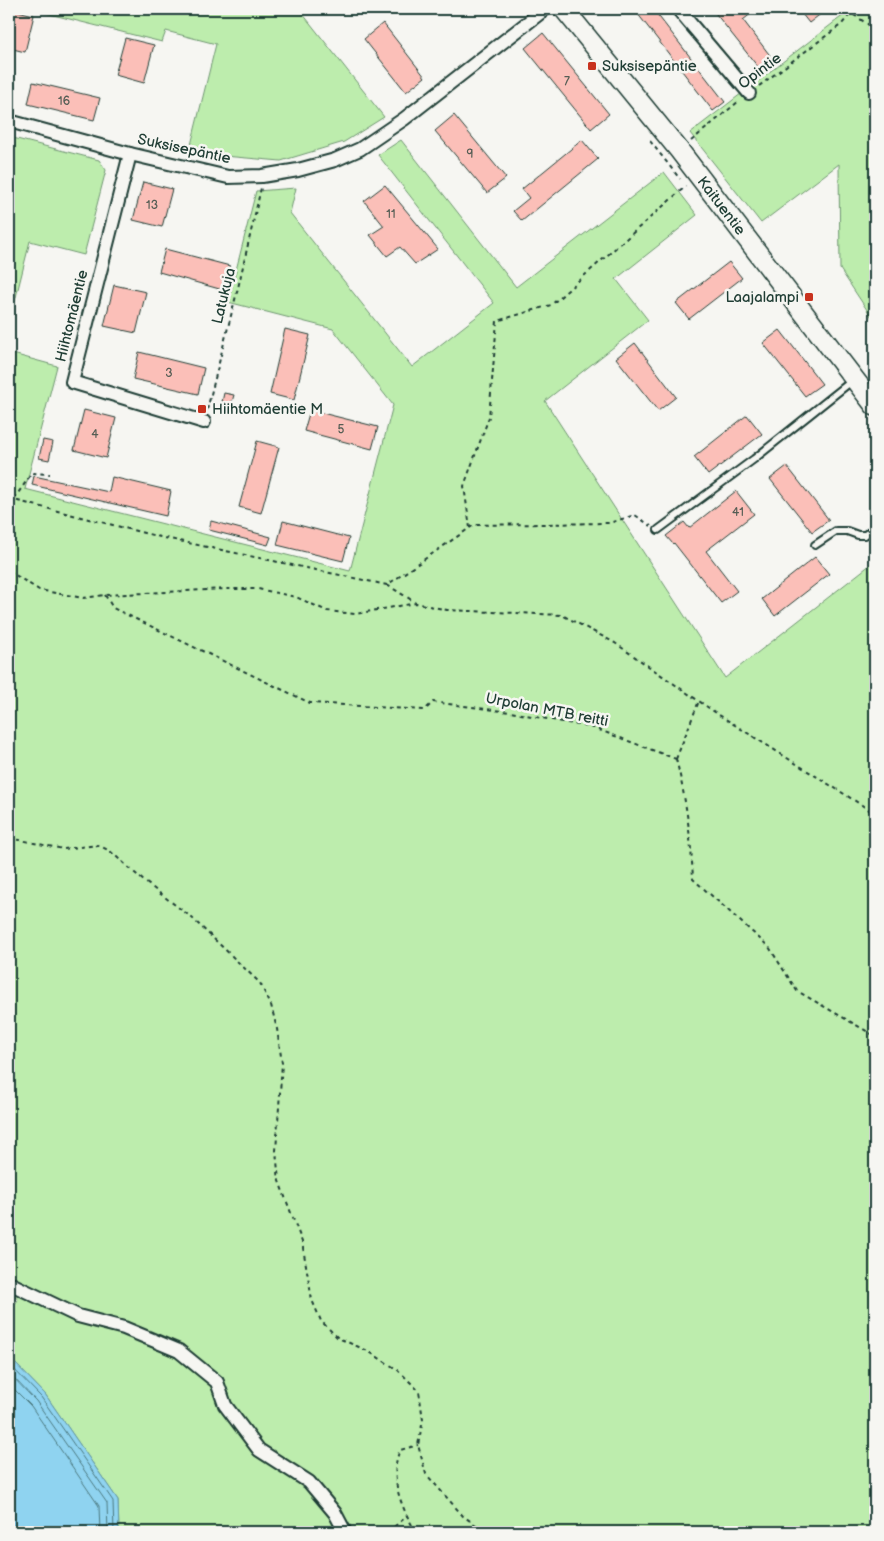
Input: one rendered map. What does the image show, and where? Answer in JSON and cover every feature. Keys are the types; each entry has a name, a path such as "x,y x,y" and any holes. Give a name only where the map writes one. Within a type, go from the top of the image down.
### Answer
{"street":[{"name":"Suksisepäntie","path":"9,121 130,154 228,177 262,176 298,170 335,160 360,148 404,119 545,9"},
{"name":"Kaituentie","path":"564,9 679,150 875,406"},
{"path":"678,9 748,93"},
{"name":"Hiihtomäentie","path":"130,154 72,382 204,422"},
{"path":"9,1283 78,1316 124,1328 179,1351 217,1382 225,1405 259,1450 309,1482 335,1512 346,1532"}],"lane":[{"path":"658,530 754,459 854,379"},
{"path":"814,545 836,532 847,531 858,536 865,535 875,527"}],"path":[{"path":"848,9 875,29"},
{"name":"Opintie","path":"679,150 748,93 842,24 851,13"},
{"path":"649,139 681,180"},
{"name":"Latukuja","path":"204,422 238,288 262,176"},
{"path":"470,528 464,486 489,417 498,321 551,305 686,186"},
{"path":"14,500 32,472 50,474"},
{"path":"9,500 160,537 387,585 416,603 447,610 562,615 615,642 699,702 868,809 875,816"},
{"path":"387,585 474,525 609,523 635,515 658,530"},
{"path":"9,571 39,590 83,598 105,595 258,589 296,597 327,611 355,614 416,603"},
{"name":"Urpolan MTB reitti","path":"105,595 114,608 310,703 425,710 433,702 510,712 594,728 676,758"},
{"path":"699,702 676,758 684,791 690,834 693,879 769,947 797,991 875,1036"},
{"path":"9,838 63,849 98,845 110,851 145,882 191,918 260,983 271,1005 282,1063 276,1151 279,1181 302,1242 312,1300 321,1321 338,1338 368,1351 398,1370 419,1391 423,1420 418,1445 426,1474 463,1516 486,1532"},
{"path":"416,1532 400,1499 396,1477 396,1460 400,1450 418,1445"},
{"path":"388,1532 407,1516"}],"green space":[{"path":"29,9 299,9 384,117 344,142 281,161 189,153 216,44 166,31 162,42"},
{"path":"841,9 875,9 875,322 840,269 839,164 761,223 690,133 845,14"},
{"path":"9,137 99,160 106,170 84,255 30,241 9,325"},
{"path":"401,140 516,287 664,172 697,215 616,279 648,320 545,401 725,678 875,561 875,1532 119,1532 118,1500 45,1394 9,1357 9,1311 18,1300 9,1288 9,353 57,366 25,489 350,571 393,405 333,329 228,302 256,191 296,188 290,213 412,367 494,303 378,155"}],"water":[{"path":"9,1357 45,1394 118,1500 119,1532 9,1532"}],"building":[{"path":"9,9 34,15 25,52 9,48"},
{"path":"634,9 653,9 725,102 713,111"},
{"path":"712,9 757,9 743,20 775,62 762,72"},
{"path":"798,9 827,9 809,23"},
{"path":"383,23 425,77 406,92 364,39"},
{"path":"543,33 609,114 591,129 525,48"},
{"path":"125,38 154,45 144,83 115,75"},
{"path":"33,82 100,98 94,120 28,104"},
{"path":"454,115 506,178 487,193 435,131"},
{"path":"582,140 598,159 522,221 513,211 529,198 522,189"},
{"path":"143,182 172,189 162,227 133,220"},
{"path":"385,185 438,249 415,264 400,247 387,256 370,235 384,226 364,201"},
{"path":"165,249 230,266 223,290 159,272"},
{"path":"729,262 742,278 689,319 676,303"},
{"path":"114,285 146,292 136,333 104,326"},
{"path":"285,329 310,335 294,400 270,394"},
{"path":"780,330 822,384 805,396 763,343"},
{"path":"635,343 676,397 658,411 616,358"},
{"path":"139,352 204,368 198,394 133,379"},
{"path":"224,393 234,395 231,405 222,402"},
{"path":"84,410 116,418 106,458 74,450"},
{"path":"310,410 378,427 372,449 304,431"},
{"path":"747,415 762,434 708,475 694,457"},
{"path":"43,440 53,442 49,460 39,458"},
{"path":"257,441 279,447 261,513 239,507"},
{"path":"787,466 829,520 812,532 770,479"},
{"path":"34,476 109,492 112,477 171,491 166,516 32,485"},
{"path":"736,491 754,514 706,551 737,591 721,603 674,543 666,536 684,522 689,528"},
{"path":"211,521 271,537 268,545 209,530"},
{"path":"283,521 349,538 343,561 277,545"},
{"path":"815,557 829,574 775,616 762,599"}],"place":[{"name":"Suksisepäntie","path":"592,66"},
{"name":"Laajalampi","path":"809,297"},
{"name":"Hiihtomäentie M","path":"202,409"}]}
